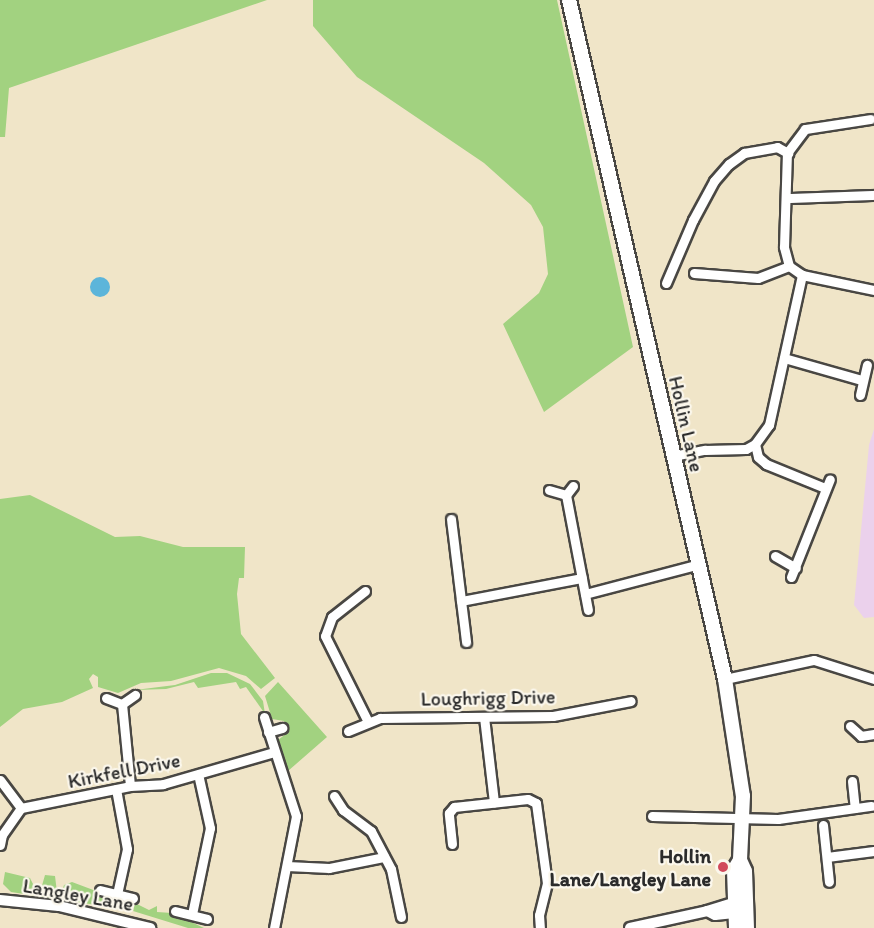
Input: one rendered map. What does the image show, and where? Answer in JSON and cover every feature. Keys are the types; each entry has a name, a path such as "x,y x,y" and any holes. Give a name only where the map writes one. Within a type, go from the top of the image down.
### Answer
{"main road":[{"name":"Hollin Lane","path":"569,0 725,679 743,817 740,860 734,870 736,928"},
{"name":"Hollin Lane","path":"737,908 747,928"}],"street":[{"path":"870,119 843,117 805,129 788,153 788,198 784,247 789,266 802,275 874,290"},
{"path":"666,283 693,220 714,181 744,153 777,147 788,153"},
{"path":"788,198 874,195"},
{"path":"694,273 758,278 789,266"},
{"path":"673,456 705,450 746,449 755,444 772,417 802,275"},
{"path":"784,358 862,380"},
{"path":"860,395 867,365"},
{"path":"755,444 758,457 766,464 827,484 791,577"},
{"path":"573,486 566,495 588,610"},
{"path":"549,490 566,495"},
{"path":"451,519 466,642"},
{"path":"775,556 796,568"},
{"path":"585,594 699,564"},
{"path":"461,601 582,578"},
{"path":"365,591 332,617 325,636 367,720"},
{"path":"725,679 814,660 874,679"},
{"path":"122,704 135,695"},
{"path":"106,698 122,704"},
{"name":"Loughrigg Drive","path":"348,730 367,720 553,716 631,701"},
{"path":"122,704 130,786"},
{"path":"264,717 296,816 274,928"},
{"path":"484,717 494,802"},
{"path":"850,726 861,736 874,734"},
{"path":"268,732 282,728"},
{"name":"Kirkfell Drive","path":"21,808 130,786 146,787 274,752"},
{"path":"192,914 210,828 198,774"},
{"path":"0,780 21,808 2,835 0,845"},
{"path":"852,781 855,808"},
{"path":"116,789 127,849 117,894"},
{"path":"334,796 343,810 371,831 391,869 401,917"},
{"path":"452,844 452,809 528,799 538,806 547,883 539,915 540,928"},
{"path":"652,816 778,819 871,806"},
{"path":"822,825 829,882"},
{"path":"827,857 874,851"},
{"path":"287,866 329,868 384,857"},
{"path":"100,890 133,898"},
{"name":"Langley Lane","path":"0,900 59,906 150,928"},
{"path":"630,928 707,911 715,915 737,908"},
{"path":"176,910 207,919"},
{"path":"103,928 105,916"}],"shaded area":[{"path":"874,429 874,617 864,618 854,605 869,445"}],"green space":[{"path":"0,0 267,0 9,88 5,137 0,137"},
{"path":"313,0 557,0 633,347 544,412 503,324 539,293 548,274 543,227 531,205 484,163 357,77 313,26"},
{"path":"30,495 115,537 140,536 183,547 245,547 244,578 239,578 237,594 241,634 275,678 261,689 246,676 219,668 171,681 141,683 118,693 98,687 98,677 93,674 89,679 93,688 62,702 23,709 0,727 0,499"},
{"path":"211,673 227,673 250,684 263,701 265,714 246,687 240,689 236,682 198,688 194,682 166,689 135,690 175,685"},
{"path":"278,682 327,737 288,771 278,740 287,733 284,721 272,719 265,696"},
{"path":"5,872 30,878 36,890 41,889 45,875 55,876 57,892 61,894 64,885 72,882 96,891 96,895 130,905 129,910 11,892 3,884"},
{"path":"135,903 149,910 157,906 157,912 172,913 204,928 188,928 133,911"}],"water":[{"path":"96,277 104,277 110,283 110,291 104,297 96,297 90,291 90,283"}],"place":[{"name":"Hollin Lane/Langley Lane","path":"723,867"}]}
